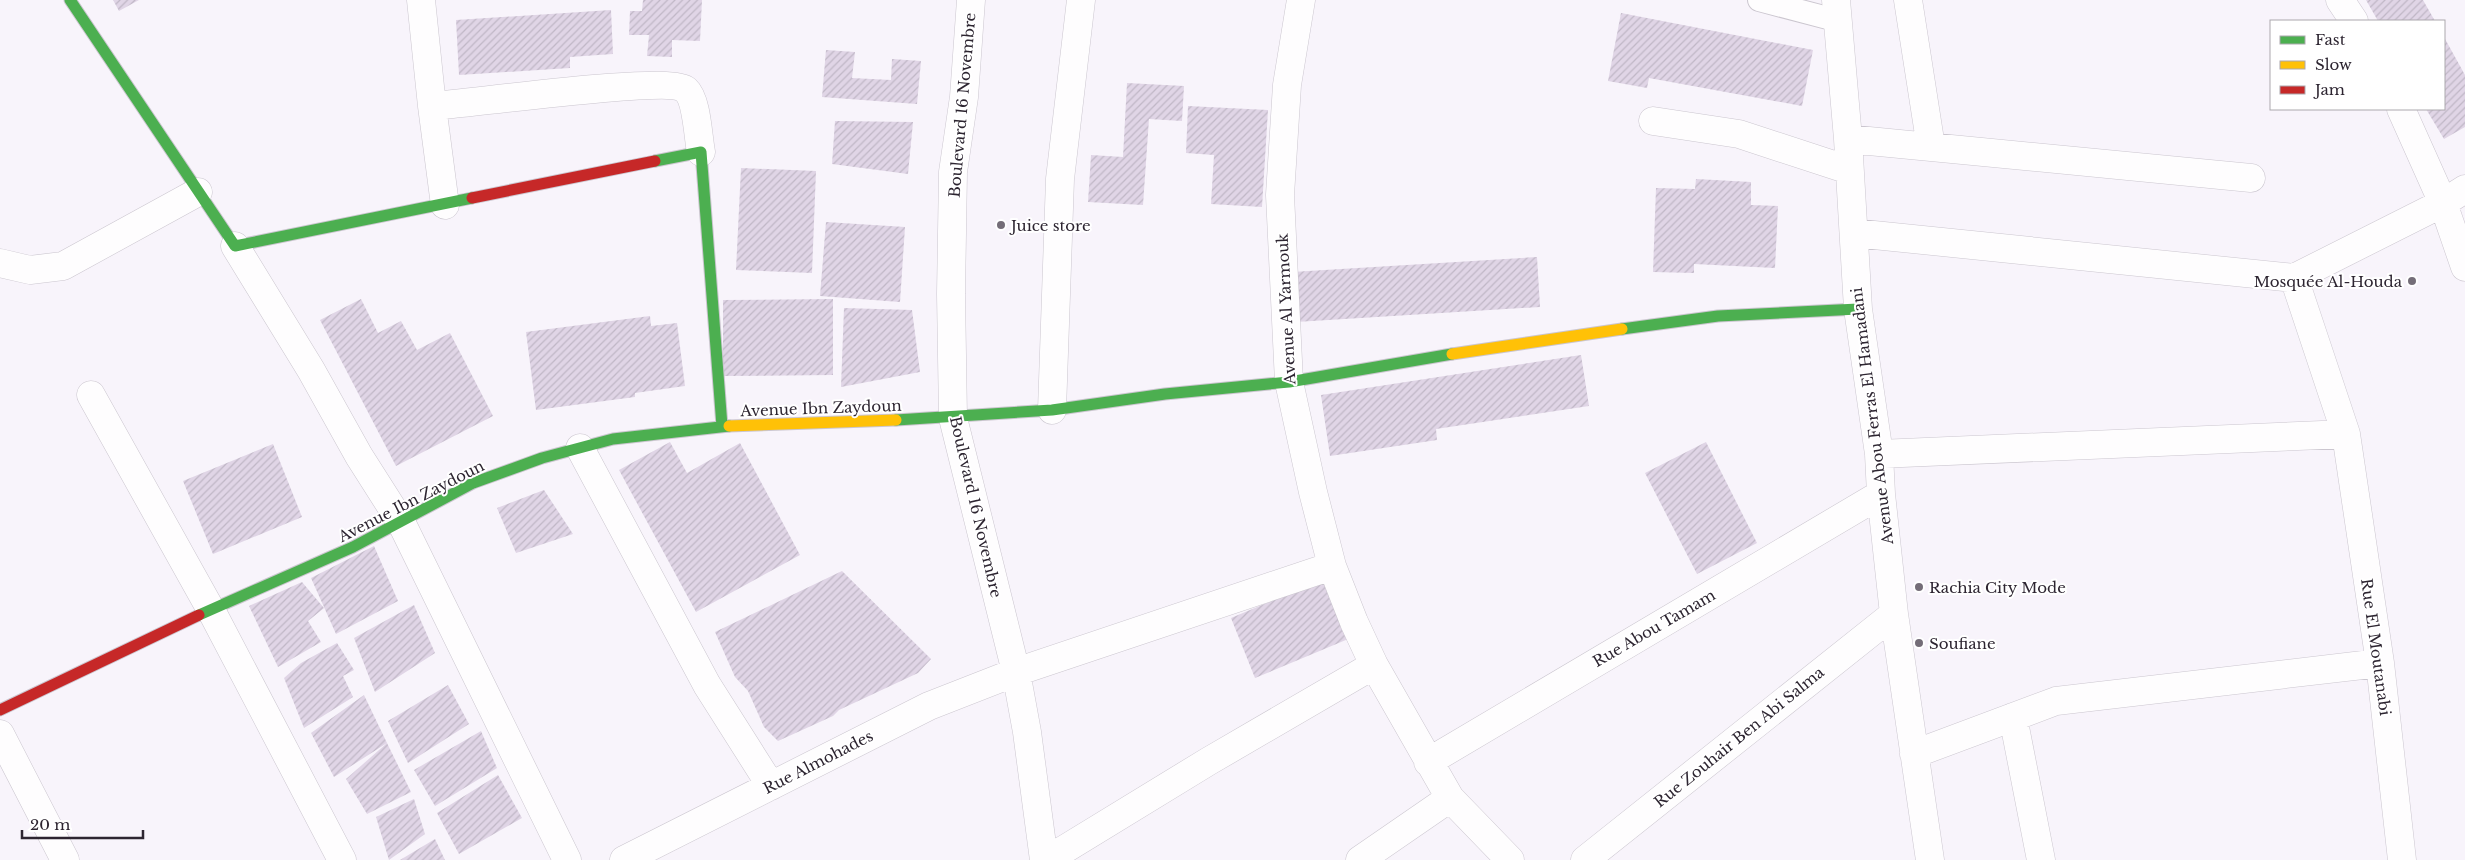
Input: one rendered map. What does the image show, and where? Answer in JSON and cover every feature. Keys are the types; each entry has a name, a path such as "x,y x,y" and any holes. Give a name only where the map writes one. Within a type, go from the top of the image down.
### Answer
{"street":[{"path":"70,0 235,246 311,370 359,456 401,522 567,860"},
{"path":"421,0 445,205"},
{"name":"Boulevard 16 Novembre","path":"971,0 964,96 954,172 951,294 953,418 1016,672 1027,732 1044,860"},
{"path":"1052,410 1060,179 1081,0"},
{"name":"Avenue Al Yarmouk","path":"1301,0 1287,85 1280,195 1289,382 1332,566 1354,622 1374,665 1428,762 1450,798 1510,860"},
{"path":"1908,0 1931,147"},
{"path":"2340,0 2353,20"},
{"name":"Avenue Abou Ferras El Hamadani","path":"1837,10 1848,139 1858,309 1879,454 1881,494 1894,614 1930,860"},
{"path":"432,106 631,86 677,86 686,90 694,104 700,152 722,426"},
{"path":"2402,110 2454,196 2465,267"},
{"path":"1653,121 1739,134 1849,170"},
{"path":"1848,139 2251,178"},
{"path":"235,246 700,152"},
{"path":"0,263 30,270 63,266 198,192"},
{"path":"1854,234 2294,278 2454,196"},
{"name":"Rue El Moutanabi","path":"2294,278 2346,434 2380,663 2402,860"},
{"name":"Avenue Ibn Zaydoun","path":"0,710 211,610 354,547 473,483 542,458 614,439 722,426 953,418 1052,410 1165,394 1289,382 1520,343 1718,316 1858,309"},
{"path":"91,396 211,610 342,860"},
{"path":"1879,454 2346,434"},
{"path":"580,448 706,685 772,786"},
{"name":"Rue Abou Tamam","path":"1428,762 1881,494"},
{"name":"Rue Almohades","path":"624,860 929,706 1016,672 1332,566"},
{"name":"Rue Zouhair Ben Abi Salma","path":"1585,860 1894,614"},
{"path":"1914,754 2056,701 2380,663"},
{"path":"1048,860 1209,761 1374,665"},
{"path":"2014,717 2041,860"},
{"path":"0,734 65,860"},
{"path":"1360,860 1450,798"}],"lane":[{"path":"1758,0 1837,10"}],"building":[{"path":"113,0 139,0 119,11"},
{"path":"643,0 702,0 700,41 672,40 672,57 647,56 649,35 629,35 630,11 642,11"},
{"path":"2366,0 2423,0 2434,20 2377,20"},
{"path":"611,10 613,54 570,57 570,68 459,75 456,20"},
{"path":"1621,13 1813,50 1802,106 1649,78 1647,88 1608,81"},
{"path":"2445,39 2465,75 2465,127 2444,139 2427,110 2445,110"},
{"path":"826,50 855,52 852,78 891,80 892,59 921,61 917,104 822,97"},
{"path":"1127,83 1184,86 1182,121 1149,119 1143,205 1088,202 1091,155 1123,157"},
{"path":"1188,106 1268,110 1262,207 1211,204 1214,155 1186,153"},
{"path":"835,121 913,122 908,174 832,164"},
{"path":"741,168 816,171 812,273 736,270"},
{"path":"1696,179 1751,182 1751,205 1778,206 1775,268 1694,264 1694,273 1653,272 1656,188 1695,189"},
{"path":"826,222 905,227 900,302 820,296"},
{"path":"1537,257 1540,307 1296,322 1292,272"},
{"path":"361,299 378,333 401,321 417,350 450,333 493,416 396,466 320,320"},
{"path":"833,299 833,375 723,376 723,300"},
{"path":"844,308 912,310 920,372 841,387"},
{"path":"650,316 651,326 677,323 685,386 635,393 635,397 536,410 526,332"},
{"path":"1581,355 1589,406 1436,429 1437,440 1330,456 1321,395"},
{"path":"670,442 687,473 740,443 800,555 696,612 619,470"},
{"path":"1706,442 1757,543 1697,574 1645,473"},
{"path":"273,444 302,517 213,554 183,481"},
{"path":"544,490 573,534 516,553 497,508"},
{"path":"374,546 398,601 336,634 311,578"},
{"path":"842,571 931,659 918,673 839,710 833,716 778,741 764,727 748,691 735,677 715,632"},
{"path":"1329,577 1353,637 1255,678 1231,618"},
{"path":"302,582 324,608 308,621 321,642 278,667 249,606"},
{"path":"414,605 435,653 375,692 354,638"},
{"path":"337,643 354,670 343,676 353,697 304,728 284,678 301,663"},
{"path":"448,685 469,724 408,763 388,721"},
{"path":"364,695 387,743 334,777 311,733"},
{"path":"481,731 497,768 435,806 414,770"},
{"path":"387,743 411,792 367,814 346,779"},
{"path":"498,775 522,818 459,854 437,813"},
{"path":"414,799 425,834 389,860 376,817"},
{"path":"435,839 445,860 400,860"}],"traffic: fast":[{"path":"70,0 235,246 472,198"},
{"path":"655,161 701,152 722,426"},
{"path":"1622,329 1718,316 1858,309"},
{"path":"896,420 1052,410 1165,394 1289,382 1452,354"},
{"path":"199,615 353,547 473,483 542,458 613,439 729,426"}],"traffic: slow":[{"path":"1452,354 1622,329"},
{"path":"729,426 896,420"}],"traffic: jam":[{"path":"472,198 655,161"},
{"path":"0,710 199,615"}],"place":[{"name":"Juice store","path":"1001,225"},
{"name":"Mosquée Al-Houda","path":"2412,281"},
{"name":"Rachia City Mode","path":"1919,587"},
{"name":"Soufiane","path":"1919,643"}]}
